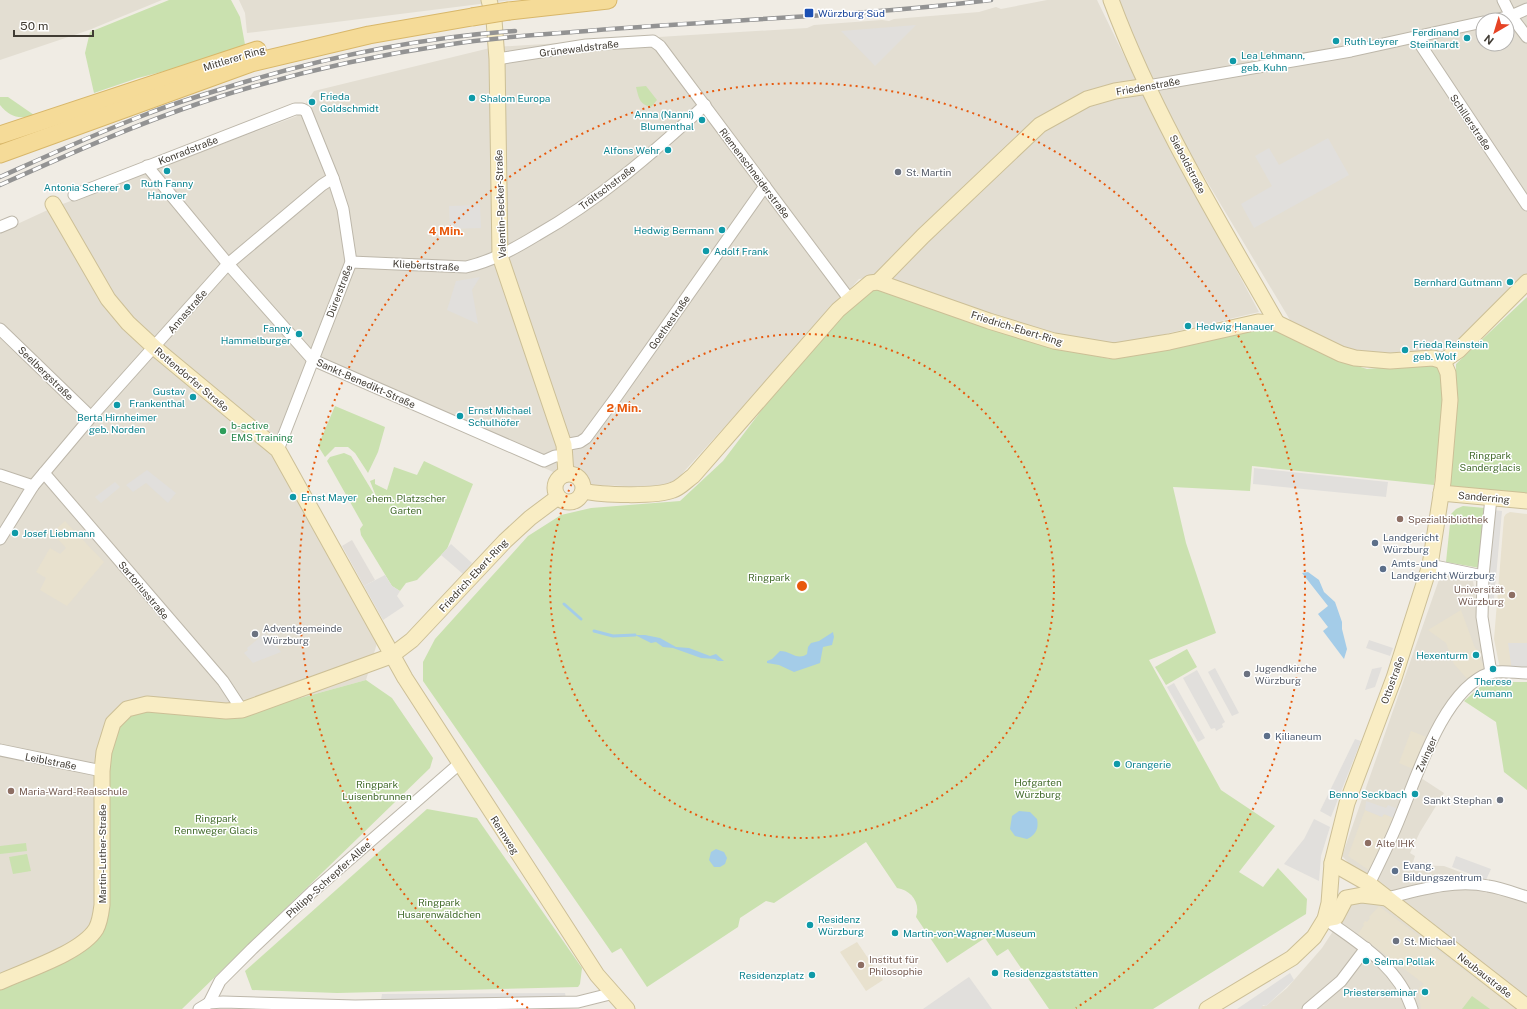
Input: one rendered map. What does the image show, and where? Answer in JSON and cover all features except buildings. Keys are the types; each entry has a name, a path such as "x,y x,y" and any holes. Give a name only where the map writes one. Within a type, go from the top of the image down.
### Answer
{"main road":[{"path":"470,12 507,5 608,0"},
{"name":"Mittlerer Ring","path":"2,131 249,52 368,24 470,12"},
{"name":"Mittlerer Ring","path":"0,154 251,63 470,12"}],"street":[{"name":"Valentin-Becker-Straße","path":"489,0 494,20 497,59 500,256 565,450 566,474"},
{"name":"Sieboldstraße","path":"1111,0 1148,86 1199,185 1277,323"},
{"path":"1503,0 1509,12"},
{"path":"1515,14 1527,9"},
{"path":"1515,21 1527,37"},
{"name":"Friedenstraße","path":"878,282 923,236 1040,125 1087,99 1115,91 1419,37 1475,24"},
{"name":"Schillerstraße","path":"1419,37 1422,48 1527,205"},
{"name":"Grünewaldstraße","path":"497,59 586,45 653,41 660,46"},
{"name":"Riemenschneiderstraße","path":"660,46 850,300"},
{"name":"Tröltschstraße","path":"500,256 558,223 602,194 667,140 705,105"},
{"name":"Konradstraße","path":"74,194 295,109 302,109"},
{"name":"Dürerstraße","path":"278,450 351,262 343,209 333,178 306,112 302,109"},
{"path":"2,131 17,148"},
{"name":"Sankt-Benedikt-Straße","path":"147,166 228,264 313,360 544,461 565,450"},
{"name":"Annastraße","path":"0,539 33,486 91,417 155,348 228,264 322,185 333,178"},
{"name":"Goethestraße","path":"565,450 580,442 590,432 765,186"},
{"name":"Rottendorfer Straße","path":"53,204 108,299 128,323 155,348 278,450 391,656"},
{"path":"0,227 12,222"},
{"name":"Kliebertstraße","path":"351,262 466,267 500,256"},
{"path":"583,491 593,493 652,494 674,490 693,476 838,310 870,283 878,282"},
{"name":"Friedrich-Ebert-Ring","path":"878,282 989,321 1054,341 1114,351 1170,342 1258,322 1277,323 1340,354 1355,358 1390,361 1433,358 1443,362"},
{"path":"1443,362 1459,350 1527,282"},
{"name":"Seelbergstraße","path":"0,329 91,417"},
{"name":"Ottostraße","path":"1325,919 1332,863 1347,803 1394,678 1430,565 1441,493 1450,400 1448,373 1443,362"},
{"name":"Sartoriusstraße","path":"44,473 223,681 242,710"},
{"path":"566,474 575,475 582,483 583,491 580,497 572,502 566,502 558,497 556,493 556,483 561,476 566,474"},
{"path":"0,476 33,486"},
{"name":"Sanderring","path":"1441,493 1527,501"},
{"name":"Friedrich-Ebert-Ring","path":"391,656 416,636 505,541 530,518 558,497"},
{"path":"1491,498 1483,576 1482,625 1491,673 1527,673"},
{"path":"1430,565 1483,576"},
{"name":"Martin-Luther-Straße","path":"0,982 68,952 83,943 95,930 99,923 102,905 102,771 104,752 110,729 118,716 127,709 147,704 226,711 242,710 391,656"},
{"name":"Rennweg","path":"391,656 459,764 597,975 627,1009"},
{"name":"Zwinger","path":"1369,884 1388,846 1439,725 1457,698 1477,681 1491,673"},
{"name":"Leiblstraße","path":"0,750 102,771"},
{"name":"Philipp-Schrepfer-Allee","path":"209,1004 220,981 257,944 312,892 459,764"},
{"name":"Neubaustraße","path":"1332,863 1369,884 1527,1007"},
{"path":"1330,886 1333,894 1344,900 1362,895 1387,898 1422,889 1463,884 1488,886 1527,898"},
{"path":"1207,1009 1292,958 1314,938 1325,919 1336,916 1344,900"},
{"path":"1325,919 1366,948 1397,979 1408,996 1412,1009"},
{"path":"1308,1009 1341,981 1366,948"},
{"path":"198,1009 209,1004 223,1002 355,1007 578,1002 614,993"}],"shaded area":[{"path":"0,0 162,0 89,30 0,60"},
{"path":"239,0 513,0 247,33 245,13"},
{"path":"1047,0 1097,0 1155,119 1259,312 1114,346 1055,338 873,277 859,279 669,488 580,484 316,366 279,453 378,640 366,680 239,715 95,930 0,984 0,232 52,208 297,116 314,91 494,47 807,28 814,25 882,20 889,21 894,19 979,12 996,7 1001,9"},
{"path":"1117,0 1527,0 1527,277 1453,345 1444,350 1389,356 1355,352 1343,348 1290,320 1169,118"},
{"path":"916,25 875,66 841,31"},
{"path":"1328,138 1349,175 1254,228 1241,204 1272,186 1255,156 1269,148 1279,165"},
{"path":"480,205 481,228 450,229 449,206"},
{"path":"480,277 472,290 478,324 447,310 456,281"},
{"path":"1254,468 1388,482 1386,497 1253,484"},
{"path":"147,470 176,493 168,503 146,483 133,492 126,485"},
{"path":"115,482 120,487 101,503 95,497"},
{"path":"1493,510 1502,511 1494,599 1485,598"},
{"name":"Universität Würzburg","path":"1510,512 1527,514 1527,671 1500,669 1494,639 1504,517"},
{"path":"65,521 104,562 67,606 40,590 46,578 36,572 50,548 60,554 66,548 52,533"},
{"path":"352,540 375,580 364,586 342,546"},
{"path":"451,544 472,563 463,574 441,555"},
{"path":"1441,574 1473,581 1489,671 1456,704 1418,776 1444,793 1420,832 1410,853 1415,856 1412,865 1444,866 1527,897 1527,1009 1261,1009 1261,1006 1266,1006 1287,988 1322,948 1366,881 1342,856"},
{"path":"385,575 392,586 400,591 397,596 404,606 383,620 364,586"},
{"name":"Universität Würzburg","path":"1461,610 1475,648 1481,652 1480,659 1485,667 1469,681 1454,664 1446,643 1428,630"},
{"path":"265,633 281,652 253,663 244,653 248,650 247,648"},
{"path":"1369,640 1393,648 1390,656 1366,648"},
{"path":"1508,643 1527,643 1527,671 1512,671"},
{"path":"1382,667 1375,687 1365,690 1372,669"},
{"path":"1215,668 1239,713 1232,716 1208,672"},
{"path":"1197,670 1225,722 1222,724 1223,727 1216,731 1215,728 1211,729 1183,678"},
{"path":"1174,683 1205,738 1198,742 1167,687"},
{"path":"1411,731 1426,737 1413,769 1399,763"},
{"path":"1355,739 1361,741 1331,817 1320,811"},
{"path":"1366,801 1386,808 1388,805 1398,809 1394,818 1384,814 1382,817 1365,810"},
{"name":"Alte IHK","path":"1365,810 1382,817 1383,814 1394,818 1370,871 1348,856"},
{"path":"1314,819 1330,827 1321,856 1319,881 1284,864 1304,839"},
{"path":"1456,856 1491,869 1486,880 1452,867"},
{"path":"1379,906 1516,1009 1421,1009 1419,988 1424,984 1358,934 1365,921 1367,922 1370,918 1369,917"},
{"name":"Institut für Philosophie","path":"857,942 883,980 866,991 840,952"},
{"path":"1290,973 1294,980 1266,1006 1263,1005 1261,1009 1237,1009"},
{"path":"969,977 992,1009 923,1009 963,981"},
{"path":"565,993 566,998 381,1000 382,994"}],"green space":[{"path":"169,0 231,0 240,17 246,50 138,78 94,93 85,53 90,32"},
{"path":"646,86 657,100 651,107 642,102 636,87"},
{"path":"0,97 8,97 34,115 19,117 11,115 0,105"},
{"path":"870,284 1050,347 1111,359 1262,328 1277,331 1338,360 1367,369 1444,362 1449,371 1434,485 1252,466 1250,491 1173,487 1186,543 1216,633 1149,660 1221,790 1275,826 1239,872 1263,887 1278,868 1307,899 1306,914 1153,1009 1049,1009 1008,949 997,956 985,938 947,963 916,917 917,907 914,898 907,891 897,888 866,842 774,903 766,901 740,918 738,927 647,987 621,948 612,953 423,681 423,662 435,639 528,536 561,515 591,508 680,501 723,461 828,323"},
{"name":"Ringpark Sanderglacis","path":"1527,297 1527,501 1448,497 1454,448 1456,364"},
{"path":"335,406 385,427 378,452 368,473 355,453 348,447 335,447 325,457 318,446"},
{"name":"ehem. Platzscher Garten","path":"344,453 351,456 377,499 370,481 375,479 375,484 387,490 394,467 417,475 424,461 473,484 447,549 417,580 406,583 400,591 392,586 361,535 360,529 363,525 327,461 330,457"},
{"path":"1463,506 1485,508 1480,568 1446,562 1451,514 1456,509"},
{"path":"1187,649 1197,667 1166,685 1155,667"},
{"name":"Ringpark Rennweger Glacis","path":"366,680 392,698 433,758 430,768 182,1009 0,1009 0,984 95,930 105,802 114,726 129,711 239,715"},
{"path":"1486,682 1527,682 1527,790 1504,772 1496,722 1464,701"},
{"name":"Ringpark Husarenwäldchen","path":"427,809 477,818 582,968 580,984 578,987 337,993 252,990 245,971"},
{"path":"26,843 27,851 0,854 0,846"},
{"path":"27,854 31,871 13,874 9,857"},
{"path":"1472,996 1490,1009 1462,1009"}],"water":[{"path":"1308,572 1319,580 1324,592 1335,602 1342,622 1342,629 1347,649 1344,659 1323,631 1328,627 1318,614 1328,606 1302,573"},
{"path":"833,632 834,637 832,645 823,647 820,663 794,672 779,665 767,663 767,661 772,659 780,651 797,656 803,656 807,654 808,647 811,643 819,641"},
{"path":"635,635 660,638 676,647 689,648 710,656 716,654 724,661 701,658 673,648 663,647 656,642 651,643"},
{"path":"1019,811 1030,812 1037,819 1038,825 1036,831 1027,839 1015,836 1010,829 1012,816"},
{"path":"716,849 724,852 727,858 725,864 720,867 714,867 709,860 711,852"}],"waterway":[{"path":"564,604 581,619"},
{"path":"594,631 613,636 635,635"}],"railway":[{"path":"0,185 126,130 203,102 323,68 385,55 510,37 887,10 991,0"},
{"path":"0,177 91,136 156,110 260,78 332,59 404,44 478,34 515,31"}],"place":[{"name":"Würzburg Süd","path":"809,13"},
{"name":"Ferdinand Steinhardt","path":"1467,38"},
{"name":"Ruth Leyrer","path":"1336,41"},
{"name":"Lea Lehmann, geb. Kuhn","path":"1233,61"},
{"name":"Shalom Europa","path":"472,98"},
{"name":"Frieda Goldschmidt","path":"312,102"},
{"name":"Anna (Nanni) Blumenthal","path":"702,120"},
{"name":"Alfons Wehr","path":"668,150"},
{"name":"Ruth Fanny Hanover","path":"167,171"},
{"name":"St. Martin","path":"898,172"},
{"name":"Antonia Scherer","path":"127,187"},
{"name":"Hedwig Bermann","path":"722,230"},
{"name":"Adolf Frank","path":"706,251"},
{"name":"Bernhard Gutmann","path":"1510,282"},
{"name":"Hedwig Hanauer","path":"1188,326"},
{"name":"Fanny Hammelburger","path":"299,334"},
{"name":"Frieda Reinstein geb. Wolf","path":"1405,350"},
{"name":"Gustav Frankenthal","path":"193,397"},
{"name":"Berta Hirnheimer geb. Norden","path":"117,405"},
{"name":"Ernst Michael Schulhöfer","path":"460,416"},
{"name":"b-active EMS Training","path":"223,431"},
{"name":"Ernst Mayer","path":"293,497"},
{"name":"Spezialbibliothek","path":"1400,519"},
{"name":"Josef Liebmann","path":"15,533"},
{"name":"Landgericht Würzburg","path":"1375,543"},
{"name":"Amts- und Landgericht Würzburg","path":"1383,569"},
{"name":"Universität Würzburg","path":"1512,595"},
{"name":"Adventgemeinde Würzburg","path":"255,634"},
{"name":"Hexenturm","path":"1476,655"},
{"name":"Therese Aumann","path":"1493,669"},
{"name":"Jugendkirche Würzburg","path":"1247,674"},
{"name":"Kilianeum","path":"1267,736"},
{"name":"Orangerie","path":"1117,764"},
{"name":"Maria-Ward-Realschule","path":"11,791"},
{"name":"Benno Seckbach","path":"1415,794"},
{"name":"Sankt Stephan","path":"1500,800"},
{"name":"Alte IHK","path":"1368,843"},
{"name":"Evang. Bildungszentrum","path":"1395,871"},
{"name":"Residenz Würzburg","path":"810,925"},
{"name":"Martin-von-Wagner-Museum","path":"895,933"},
{"name":"St. Michael","path":"1396,941"},
{"name":"Selma Pollak","path":"1366,961"},
{"name":"Institut für Philosophie","path":"861,965"},
{"name":"Residenzgaststätten","path":"995,973"},
{"name":"Residenzplatz","path":"812,975"},
{"name":"Priesterseminar","path":"1425,992"}],"park label":[{"name":"Ringpark","path":"769,577"},
{"name":"Hofgarten Würzburg","path":"1038,788"},
{"name":"Ringpark Luisenbrunnen","path":"377,790"}]}
